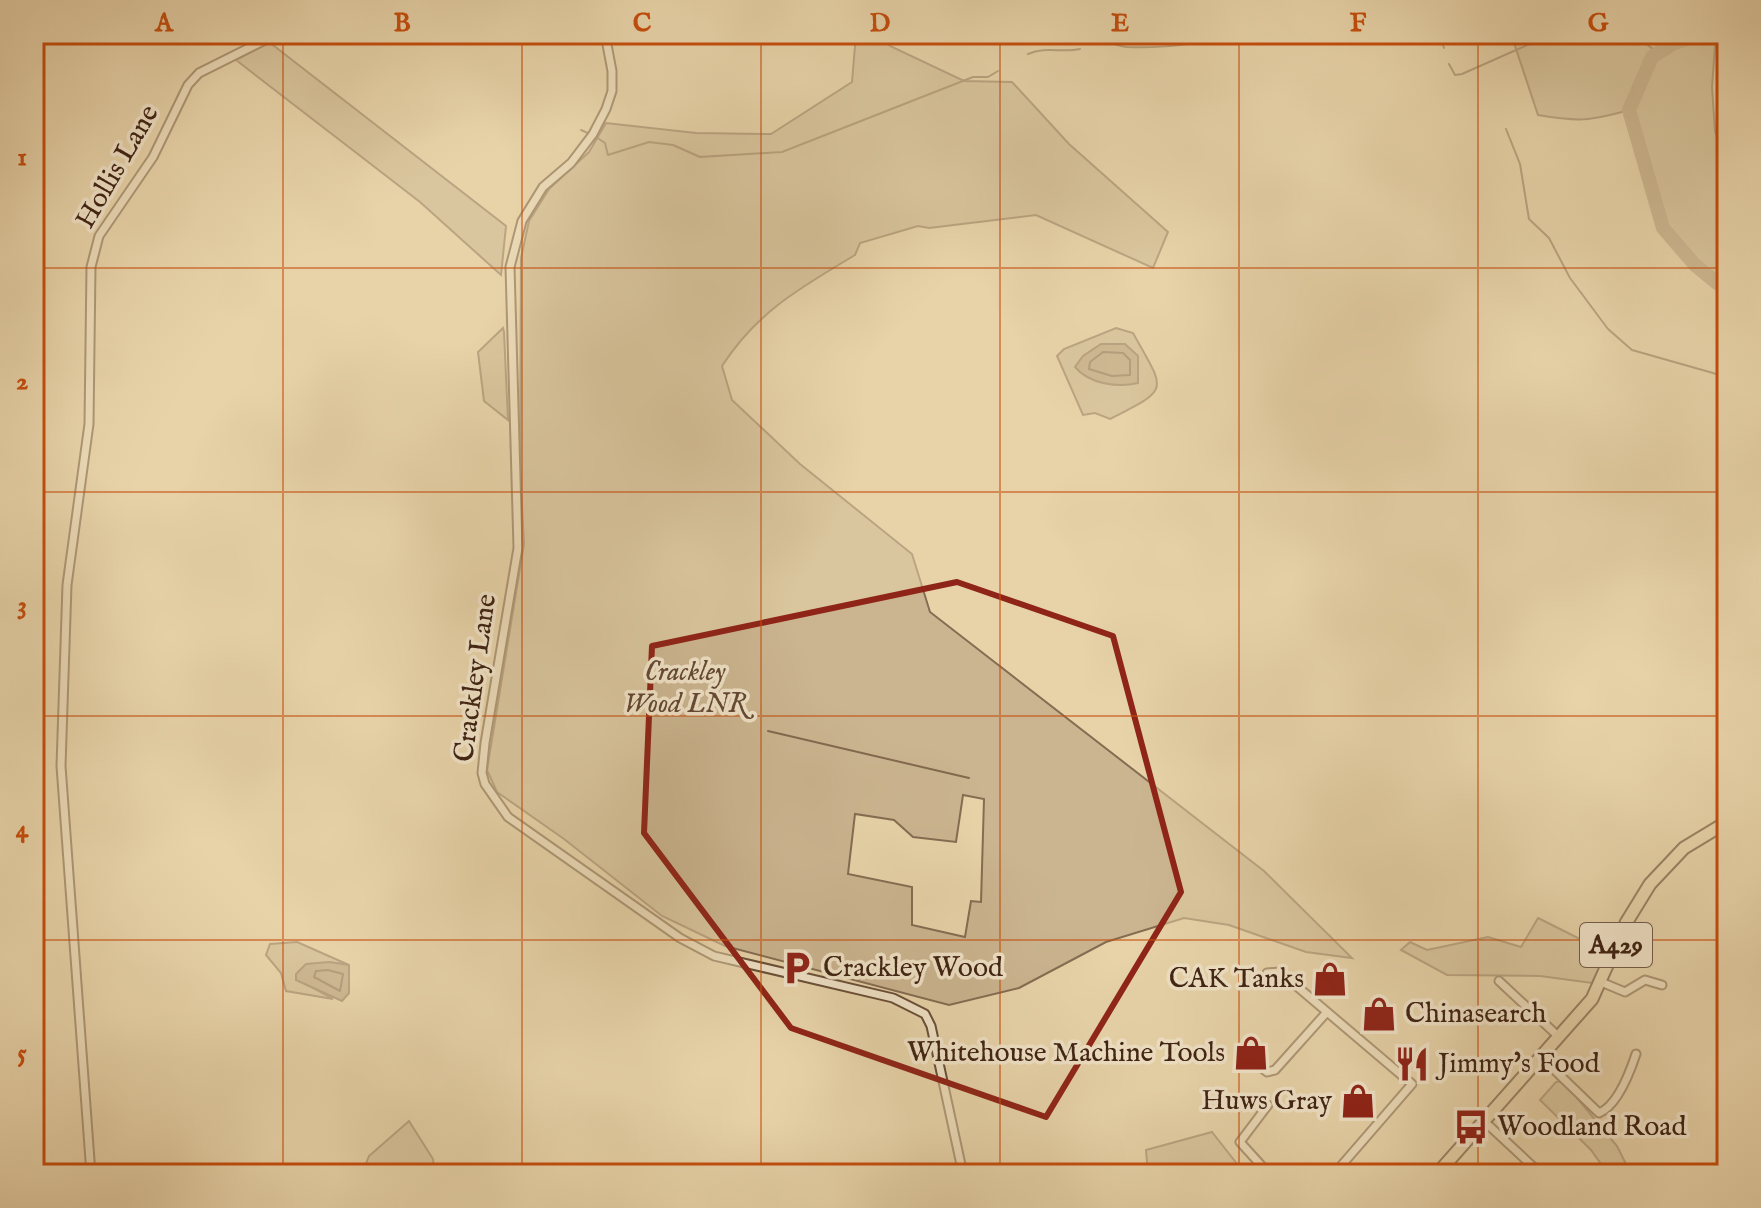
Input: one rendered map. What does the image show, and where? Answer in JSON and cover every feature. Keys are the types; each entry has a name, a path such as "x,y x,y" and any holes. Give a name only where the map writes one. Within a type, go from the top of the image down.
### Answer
{"main road":[{"name":"A429","path":"1437,1174 1559,1037 1601,982 1622,930 1650,884 1684,848 1727,822"}],"street":[{"name":"Hollis Lane","path":"91,1174 61,766 67,585 89,424 91,267 99,236 153,157 188,85 199,73 262,36 277,34"},
{"path":"350,34 368,37 381,34"},
{"name":"Crackley Lane","path":"605,34 612,71 612,91 606,109 571,163 543,187 522,221 510,267 518,548 485,743 482,773 485,784 508,817 680,938 714,956 893,998 925,1014 936,1048 963,1174"},
{"path":"1267,973 1280,972 1412,1084 1334,1174"},
{"path":"1601,982 1625,992 1645,980 1662,985"},
{"path":"1499,981 1559,1037"},
{"path":"1262,1068 1273,1072 1327,1012"},
{"path":"1541,1057 1599,1113 1607,1109 1629,1073 1636,1054"},
{"path":"1268,1105 1240,1142 1269,1174"},
{"path":"1484,1121 1541,1174"}],"highlighted area":[{"path":"957,582 1113,636 1181,892 1046,1117 791,1028 644,833 652,646"}],"green space":[{"name":"Crackley Wood LNR","path":"856,34 879,34 890,46 964,81 1012,82 1069,144 1168,232 1153,268 1036,215 929,228 918,226 860,243 855,255 781,302 736,347 722,366 732,400 800,464 912,554 930,612 1264,871 1352,958 1306,952 1229,925 1184,918 1106,942 1019,988 949,1005 725,946 662,916 564,839 497,792 487,770 524,544 520,468 521,258 529,221 549,189 589,152 606,123 696,133 771,134 852,82","holes":["963,795 984,799 981,902 971,901 965,937 912,925 912,887 848,874 855,814 894,820 913,837 956,842"]},
{"path":"1113,34 1214,34 1177,42 1148,43"},
{"path":"1511,34 1716,34 1712,87 1715,131 1727,172 1727,286 1717,283 1695,265 1663,228 1629,110 1584,119 1538,115"},
{"path":"269,42 506,226 501,275 420,202 236,60"},
{"path":"503,328 508,420 484,401 478,352"},
{"path":"1116,328 1133,333 1152,367 1157,386 1144,401 1110,419 1095,413 1083,415 1057,356 1064,349"},
{"path":"1538,918 1608,953 1592,983 1540,976 1447,975 1401,950 1410,942 1427,950 1488,937 1521,947"},
{"path":"297,942 349,965 329,962 306,984 333,999 286,991 281,973 266,955 270,944"},
{"path":"1563,1081 1617,1146 1631,1174 1608,1174 1591,1150 1540,1100 1556,1082"},
{"path":"409,1121 433,1159 435,1174 362,1174 369,1156"},
{"path":"1212,1132 1245,1174 1148,1174 1146,1150"}],"water":[{"path":"1101,344 1125,344 1138,356 1138,383 1122,385 1096,381 1075,367 1083,356"},
{"path":"329,962 349,965 349,993 342,1001 296,980 296,974 306,964"}],"waterway":[{"path":"1096,42 1127,47 1166,46 1189,44 1228,34"},
{"path":"1439,34 1444,48"},
{"path":"1701,34 1674,43 1652,57 1629,110 1663,228 1695,265 1717,283 1727,286"},
{"path":"1449,64 1455,75 1462,74 1543,38"},
{"path":"1550,38 1645,43 1658,53"},
{"path":"1028,54 1041,50 1080,49"},
{"path":"596,137 605,143 608,155 649,142 673,145 700,157 782,152 973,77 988,77 998,71"},
{"path":"1506,129 1520,164 1529,219 1549,238 1570,278 1608,329 1632,350 1727,377"},
{"path":"581,130 590,134"},
{"path":"768,731 969,778"}],"place":[{"name":"Crackley Wood","path":"797,968"},
{"name":"CAK Tanks","path":"1330,979"},
{"name":"Chinasearch","path":"1379,1014"},
{"name":"Whitehouse Machine Tools","path":"1251,1053"},
{"name":"Jimmy's Food","path":"1412,1064"},
{"name":"Huws Gray","path":"1358,1101"},
{"name":"Woodland Road","path":"1471,1127"}]}
